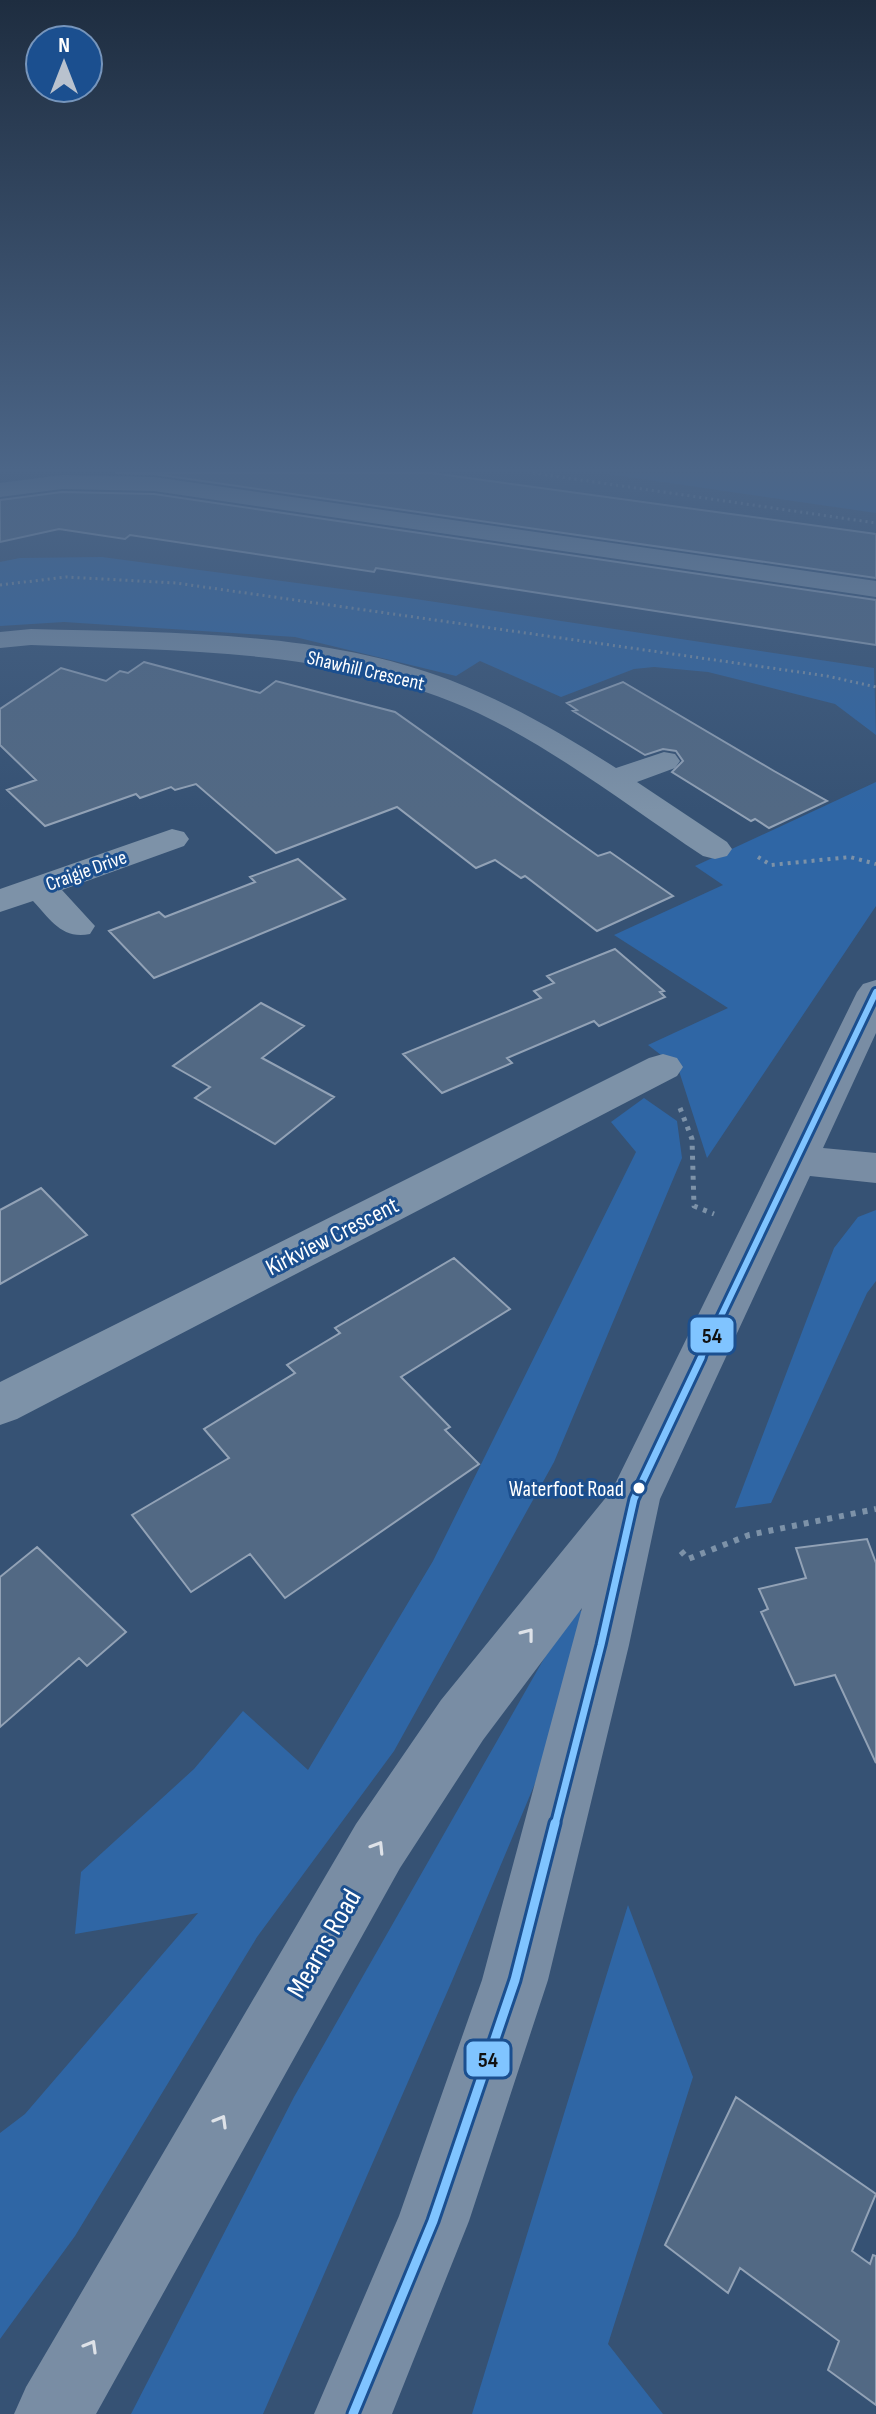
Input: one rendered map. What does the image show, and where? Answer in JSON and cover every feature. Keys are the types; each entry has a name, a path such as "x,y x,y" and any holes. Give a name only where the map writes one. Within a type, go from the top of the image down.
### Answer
{"street":[{"path":"853,586 876,589"},
{"name":"Shawhill Crescent","path":"0,640 31,637 258,649 351,664 424,682 488,707 612,781 715,849"},
{"path":"612,781 664,761"},
{"name":"Craigie Drive","path":"0,901 172,839"},
{"path":"39,887 77,926"},
{"name":"Mearns Road","path":"353,2414 433,2221 515,1980 601,1645 634,1499 876,992"},
{"name":"Kirkview Crescent","path":"0,1405 663,1067"},
{"path":"794,1160 876,1168"},
{"name":"Mearns Road","path":"53,2414 378,1846 462,1720 634,1499"}],"path":[{"path":"194,586 827,676 876,687"},
{"path":"715,849 730,842 771,865 850,857 876,864"},
{"path":"663,1067 692,1139 694,1206 760,1232"},
{"path":"634,1499 688,1559 749,1535 876,1509"}],"shaded area":[{"path":"0,586 317,586 874,668 876,735 835,704 708,672 654,667 634,669 561,697 480,661 456,676 295,637 64,622 0,626"},
{"path":"876,782 876,906 707,1158 678,1068 648,1045 728,1008 614,935 723,885 695,866"},
{"path":"644,1098 677,1121 682,1158 554,1462 394,1751 257,1937 75,2236 0,2339 0,2133 25,2114 198,1913 75,1934 81,1872 194,1769 243,1711 308,1770 433,1561 636,1152 611,1122"},
{"path":"876,1210 876,1281 867,1293 771,1503 735,1508 834,1248 858,1217"},
{"path":"574,1606 586,1615 544,1762 263,2414 131,2414 294,2097"},
{"path":"628,1905 693,2077 608,2344 663,2414 472,2414"}],"building":[{"path":"491,586 778,586 876,600 876,645"},
{"path":"144,662 260,693 276,681 395,712 598,856 610,852 673,896 597,931 525,876 521,878 495,860 476,868 397,807 276,853 196,784 175,790 171,787 140,798 136,794 45,826 7,790 36,780 0,745 0,709 61,668 106,681 120,671 128,673"},
{"path":"623,682 827,801 769,828 755,819 751,821 672,772 683,761 676,751 663,749 645,755 573,711 577,710 567,703"},
{"path":"298,859 345,899 154,978 109,931 159,912 165,917 255,882 250,877"},
{"path":"615,949 664,991 660,992 665,997 599,1026 594,1021 507,1058 512,1063 442,1093 403,1054 541,998 534,991 554,983 547,976"},
{"path":"261,1003 304,1026 262,1058 334,1097 275,1144 195,1098 210,1087 173,1066"},
{"path":"41,1188 87,1235 0,1284 0,1210"},
{"path":"454,1258 510,1309 401,1377 450,1427 445,1430 479,1464 285,1598 250,1554 191,1592 132,1515 229,1458 204,1429 295,1373 287,1365 340,1333 335,1328"},
{"path":"867,1539 876,1563 876,1763 835,1675 795,1685 761,1612 768,1609 759,1589 806,1578 796,1548"},
{"path":"37,1547 126,1632 87,1666 79,1658 0,1727 0,1577"},
{"path":"736,2097 876,2194 852,2251 870,2264 873,2255 876,2256 876,2405 828,2370 839,2341 740,2268 728,2293 665,2245"}],"transit line":[{"name":"54","path":"353,2414 433,2221 515,1980 601,1645 634,1499 876,992"}],"place":[{"name":"Waterfoot Road","path":"639,1488"}]}
